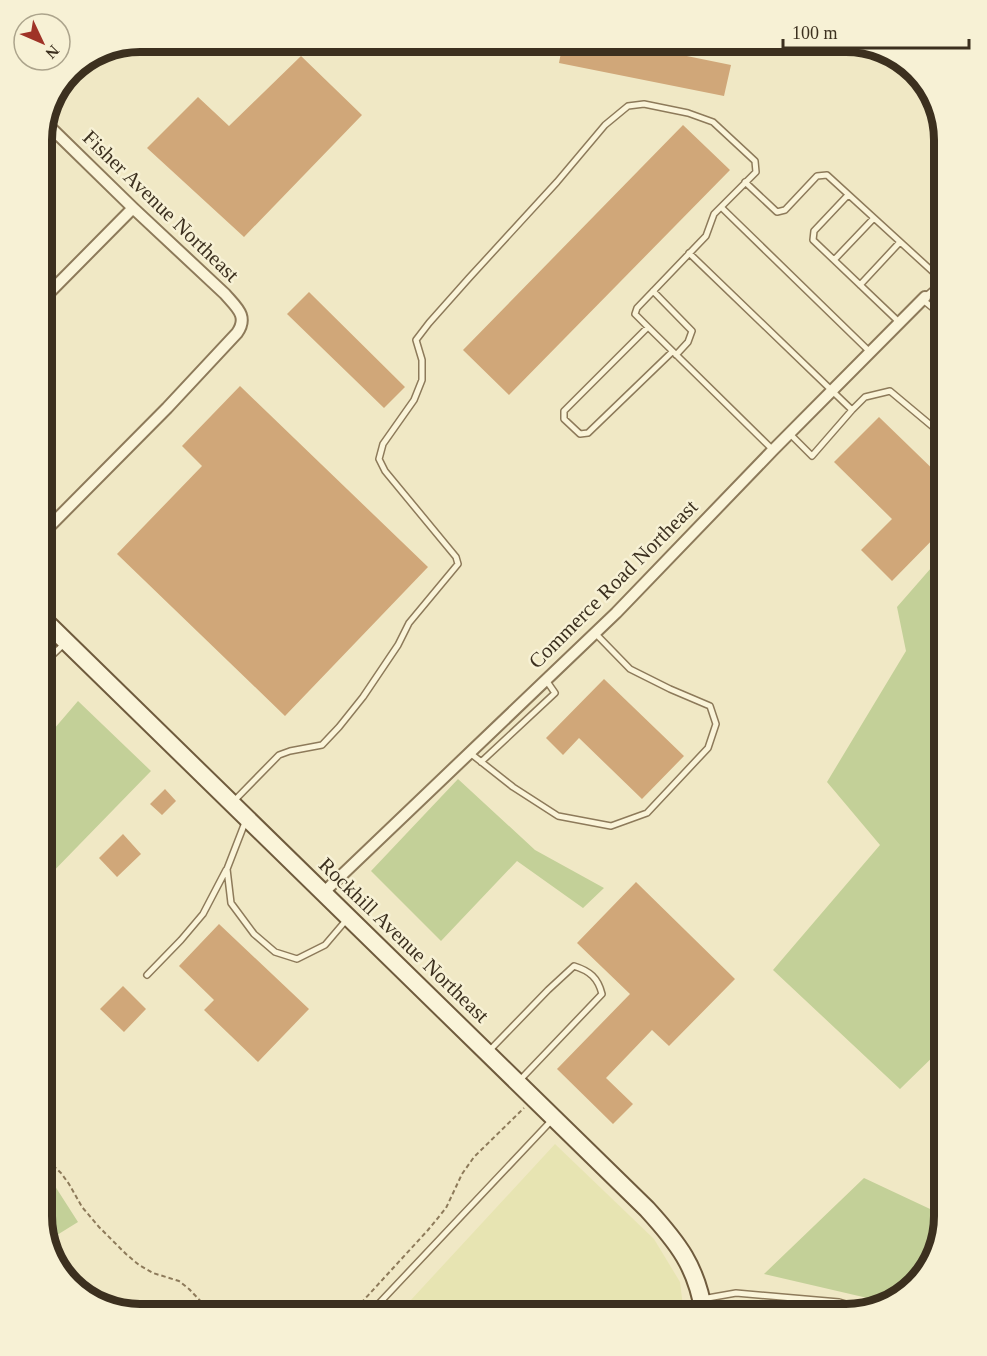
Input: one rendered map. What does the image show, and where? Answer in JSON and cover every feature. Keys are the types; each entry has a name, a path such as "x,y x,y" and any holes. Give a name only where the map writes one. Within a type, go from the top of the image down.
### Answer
{"street":[{"name":"Fisher Avenue Northeast","path":"53,523 167,408 237,333 242,321 238,308 225,294 54,131"},
{"path":"53,289 133,208"},
{"name":"Commerce Road Northeast","path":"323,893 616,613 924,298"},
{"name":"Rockhill Avenue Northeast","path":"53,629 647,1209 677,1243 691,1267 702,1304"}],"lane":[{"path":"231,803 279,755 322,745 363,697 398,645 409,623 458,564 456,557 385,471 379,459 383,444 414,400 422,380 422,360 416,340 605,125 628,106 644,104 687,113 713,122 755,160 756,172 714,214 706,236 652,291 637,308 635,314 773,450"},
{"path":"746,182 777,212 785,210 817,176 827,175 934,271"},
{"path":"848,195 814,231 813,240 900,323"},
{"path":"721,207 871,353"},
{"path":"834,260 874,218"},
{"path":"860,285 900,242"},
{"path":"689,253 852,410"},
{"path":"934,289 924,298 934,308"},
{"path":"648,327 564,411 564,419 580,434 588,433 688,342 692,331 652,291"},
{"path":"790,434 812,456 866,397 890,391 934,427"},
{"path":"470,753 513,787 558,816 611,826 647,813 708,748 716,724 710,706 630,669 595,633"},
{"path":"53,655 66,642"},
{"path":"481,762 555,693 546,680"},
{"path":"147,975 203,914 227,869 246,818"},
{"path":"227,869 231,903 254,934 275,952 297,959 325,945 348,918"},
{"path":"488,1053 574,966 585,970 599,983 603,994 518,1082"},
{"path":"379,1303 555,1118"},
{"path":"709,1304 736,1293 846,1304"}],"path":[{"path":"361,1303 446,1208 462,1174 474,1157 534,1098"},
{"path":"53,1165 69,1184 82,1207 126,1254 153,1273 179,1281 203,1303"}],"shaded area":[{"path":"555,1144 654,1239 680,1282 683,1304 408,1303"}],"green space":[{"path":"934,565 934,1056 900,1089 773,970 880,845 827,782 906,651 897,607"},
{"path":"78,701 151,771 53,872 53,730"},
{"path":"458,779 535,850 604,888 583,908 517,861 441,941 371,871"},
{"path":"864,1178 934,1211 934,1227 923,1259 909,1278 880,1297 872,1299 764,1274"},
{"path":"53,1183 78,1222 55,1236 53,1227"}],"building":[{"path":"561,53 672,53 731,65 724,96 559,63"},
{"path":"301,56 362,115 244,237 147,148 198,97 229,126"},
{"path":"683,125 730,170 509,395 463,350"},
{"path":"309,292 405,387 384,408 287,314"},
{"path":"240,386 428,567 285,716 117,554 202,466 182,446"},
{"path":"879,417 934,470 934,538 892,581 861,550 892,519 834,462"},
{"path":"604,679 684,756 642,799 579,738 563,755 546,738"},
{"path":"165,789 176,801 162,815 150,804"},
{"path":"123,834 141,854 117,877 99,858"},
{"path":"636,882 735,979 669,1046 652,1030 606,1078 633,1104 613,1124 557,1069 630,994 577,943"},
{"path":"219,924 309,1009 258,1062 204,1010 214,1000 179,966"},
{"path":"123,986 146,1009 124,1032 100,1009"}]}
